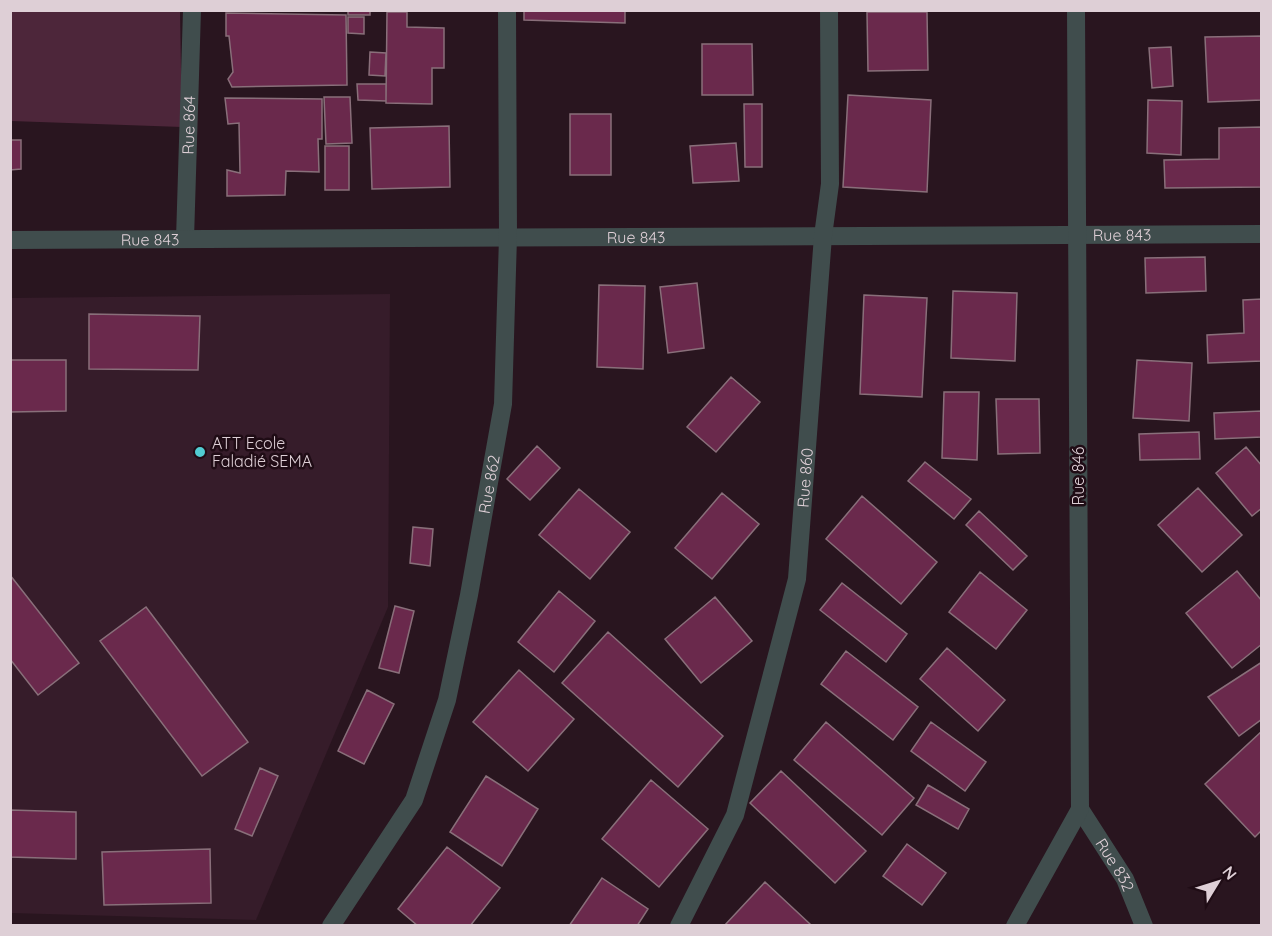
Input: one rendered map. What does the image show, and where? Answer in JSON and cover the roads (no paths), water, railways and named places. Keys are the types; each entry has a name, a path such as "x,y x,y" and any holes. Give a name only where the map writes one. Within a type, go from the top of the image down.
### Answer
{"street":[{"name":"Rue 864","path":"185,239 192,10"},
{"name":"Rue 862","path":"331,926 414,800 447,700 469,595 503,404 508,237 507,10"},
{"name":"Rue 860","path":"679,926 735,815 797,579 823,236 830,184 829,10"},
{"name":"Rue 846","path":"1014,926 1080,809 1076,10"},
{"name":"Rue 843","path":"10,240 1262,234"},
{"name":"Rue 832","path":"1080,809 1125,879 1144,926"}],"place":[{"name":"ATT Ecole Faladié SEMA","path":"200,452"}]}
